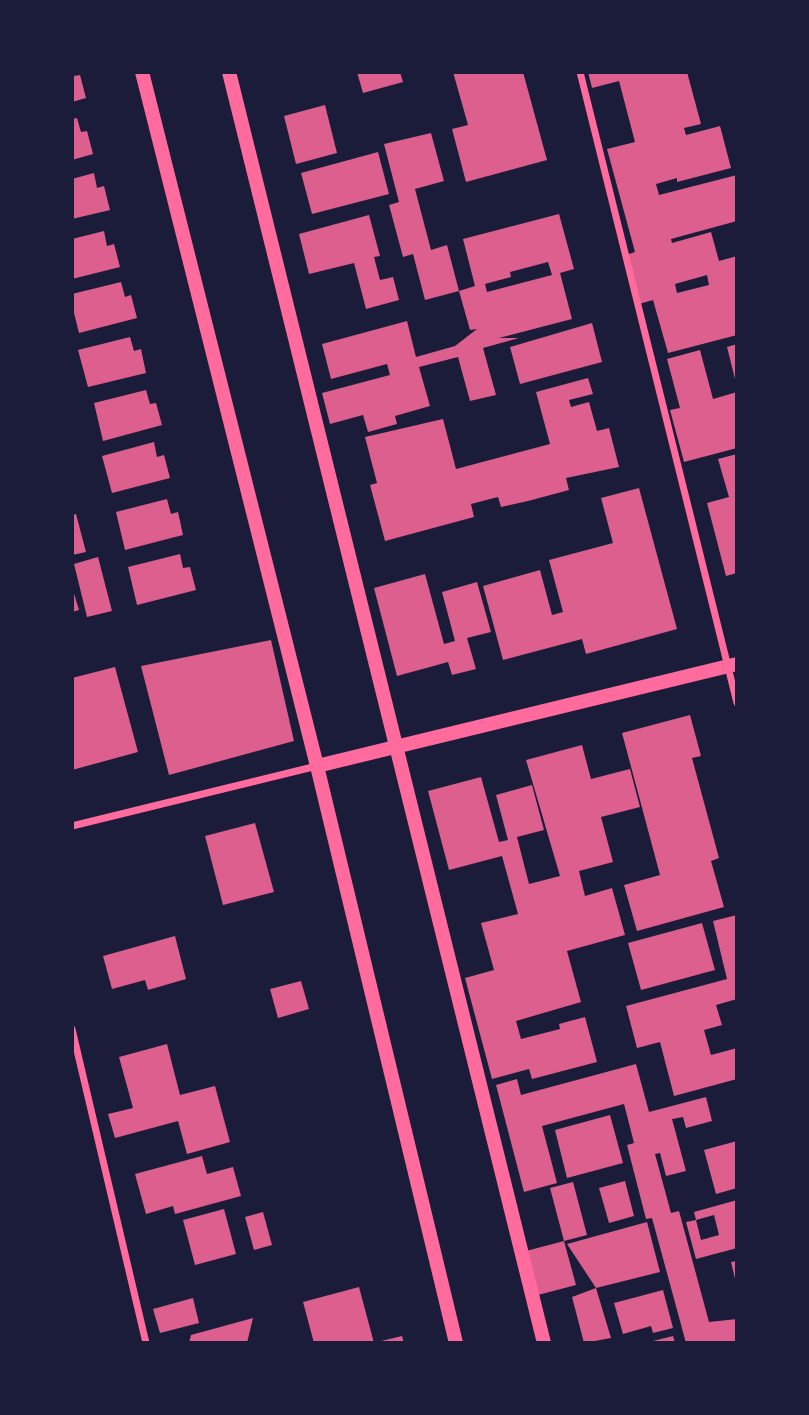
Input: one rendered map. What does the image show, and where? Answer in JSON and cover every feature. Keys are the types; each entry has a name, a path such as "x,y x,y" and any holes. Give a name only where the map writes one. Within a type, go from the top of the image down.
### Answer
{"main road":[{"path":"142,72 317,766 456,1343"},
{"path":"229,72 544,1343"},
{"path":"317,766 733,666"}],"street":[{"path":"580,72 733,666 737,703"},
{"path":"72,826 317,766"},
{"path":"72,1029 146,1343"}],"building":[{"path":"72,72 74,76 80,75 86,98 72,102"},
{"path":"357,72 400,72 403,82 363,93"},
{"path":"453,72 523,72 547,160 466,182 452,129 468,125"},
{"path":"588,72 687,72 701,124 684,128 686,135 720,126 731,168 677,182 677,178 656,184 659,195 737,175 737,221 671,239 672,243 711,232 719,261 737,256 737,335 668,353 653,300 639,304 626,255 635,252 607,149 635,142 619,81 592,88","holes":["707,275 709,285 677,293 675,284"]},
{"path":"325,105 337,153 296,164 284,116"},
{"path":"77,118 81,132 87,131 93,154 72,160 72,119"},
{"path":"431,133 444,181 415,189 431,250 447,245 459,291 425,300 413,254 403,257 389,205 399,202 384,144"},
{"path":"378,152 389,194 312,214 301,173"},
{"path":"94,173 97,188 104,186 110,210 72,219 72,179"},
{"path":"559,214 574,269 560,273 572,319 499,338 519,338 483,348 496,395 470,401 458,357 419,367 430,406 395,416 397,424 368,432 363,415 330,424 322,393 390,375 387,364 331,379 322,344 407,321 416,357 455,346 477,329 470,330 459,291 475,286 463,239","holes":["548,262 552,275 487,292 485,284 511,277 510,272"]},
{"path":"369,215 380,256 374,257 380,280 393,277 399,300 366,309 354,263 309,274 299,234"},
{"path":"104,231 107,246 114,244 120,267 72,279 72,239"},
{"path":"121,282 125,297 131,295 137,318 79,333 72,294"},
{"path":"592,323 602,362 520,384 510,347"},
{"path":"130,337 134,351 141,349 146,373 88,387 78,350"},
{"path":"737,344 737,383 736,383 727,347"},
{"path":"700,350 713,399 737,392 737,448 684,462 670,410 680,408 667,359"},
{"path":"588,378 593,394 569,400 571,407 589,402 597,431 609,428 619,467 566,478 569,490 528,501 501,507 498,497 471,504 474,517 385,541 370,485 377,483 365,437 443,419 456,469 550,444 536,392"},
{"path":"146,390 150,404 156,403 162,425 103,441 94,403"},
{"path":"154,442 157,457 164,455 170,478 112,493 102,456"},
{"path":"737,454 737,573 726,576 707,503 729,497 718,459"},
{"path":"639,488 677,629 586,654 582,639 503,660 483,586 540,570 552,615 563,612 549,560 613,543 601,498"},
{"path":"167,499 171,514 178,512 183,535 125,550 116,512"},
{"path":"76,514 86,552 72,555 72,515"},
{"path":"180,554 183,568 190,567 196,590 137,605 128,567"},
{"path":"98,557 112,611 87,617 74,564"},
{"path":"425,574 444,644 455,641 442,592 477,582 491,632 467,638 476,669 452,675 448,662 397,676 374,588"},
{"path":"72,587 79,610 72,612"},
{"path":"271,640 294,741 169,775 141,666"},
{"path":"115,667 138,752 72,770 72,678"},
{"path":"690,715 701,756 692,758 719,858 711,861 724,907 637,931 624,885 660,875 622,733"},
{"path":"582,745 591,779 630,769 640,807 601,817 613,862 579,871 585,896 612,888 625,935 567,951 581,1002 516,1021 521,1039 560,1029 559,1024 585,1017 597,1062 532,1079 529,1069 492,1079 465,978 494,970 481,923 518,914 502,856 449,870 428,791 481,777 499,842 508,840 496,795 532,785 544,830 517,837 529,884 560,876 526,760"},
{"path":"255,823 274,892 223,905 205,836"},
{"path":"737,915 737,999 716,1005 722,1025 704,1030 711,1055 737,1048 737,1079 674,1096 660,1042 637,1048 626,1006 727,979 713,921"},
{"path":"702,923 715,970 641,990 628,943"},
{"path":"175,936 186,979 148,990 145,980 112,989 103,956"},
{"path":"301,981 309,1009 278,1018 270,989"},
{"path":"167,1044 180,1095 215,1086 230,1142 187,1154 178,1121 115,1138 108,1114 133,1108 119,1057"},
{"path":"636,1064 649,1112 706,1097 712,1121 686,1128 683,1117 672,1119 686,1171 666,1176 660,1153 655,1154 671,1213 679,1211 709,1322 737,1319 737,1343 686,1343 652,1218 646,1219 627,1145 634,1143 624,1104 542,1126 557,1183 524,1192 496,1085 517,1079 521,1095"},
{"path":"610,1115 623,1163 567,1178 555,1130"},
{"path":"737,1141 737,1188 716,1194 704,1150"},
{"path":"202,1156 207,1174 233,1167 241,1196 175,1214 173,1206 146,1214 135,1174"},
{"path":"625,1181 634,1216 609,1223 599,1188"},
{"path":"573,1182 587,1235 564,1241 550,1188"},
{"path":"737,1200 737,1248 696,1259 686,1222 696,1220 694,1212","holes":["714,1215 719,1235 701,1240 696,1220"]},
{"path":"224,1209 236,1254 195,1265 183,1220"},
{"path":"263,1212 272,1245 254,1250 245,1217"},
{"path":"647,1222 660,1272 596,1288 567,1244"},
{"path":"564,1241 576,1285 538,1295 526,1251"},
{"path":"737,1261 737,1283 736,1283 731,1262"},
{"path":"359,1287 374,1343 314,1343 303,1302"},
{"path":"596,1288 611,1338 584,1343 572,1297"},
{"path":"663,1290 673,1328 653,1333 651,1326 623,1334 614,1303"},
{"path":"193,1298 199,1323 160,1333 153,1309"},
{"path":"253,1318 247,1343 189,1343 191,1335"},
{"path":"402,1336 404,1343 377,1343 377,1342"},
{"path":"673,1336 675,1343 649,1343 649,1342"}]}
